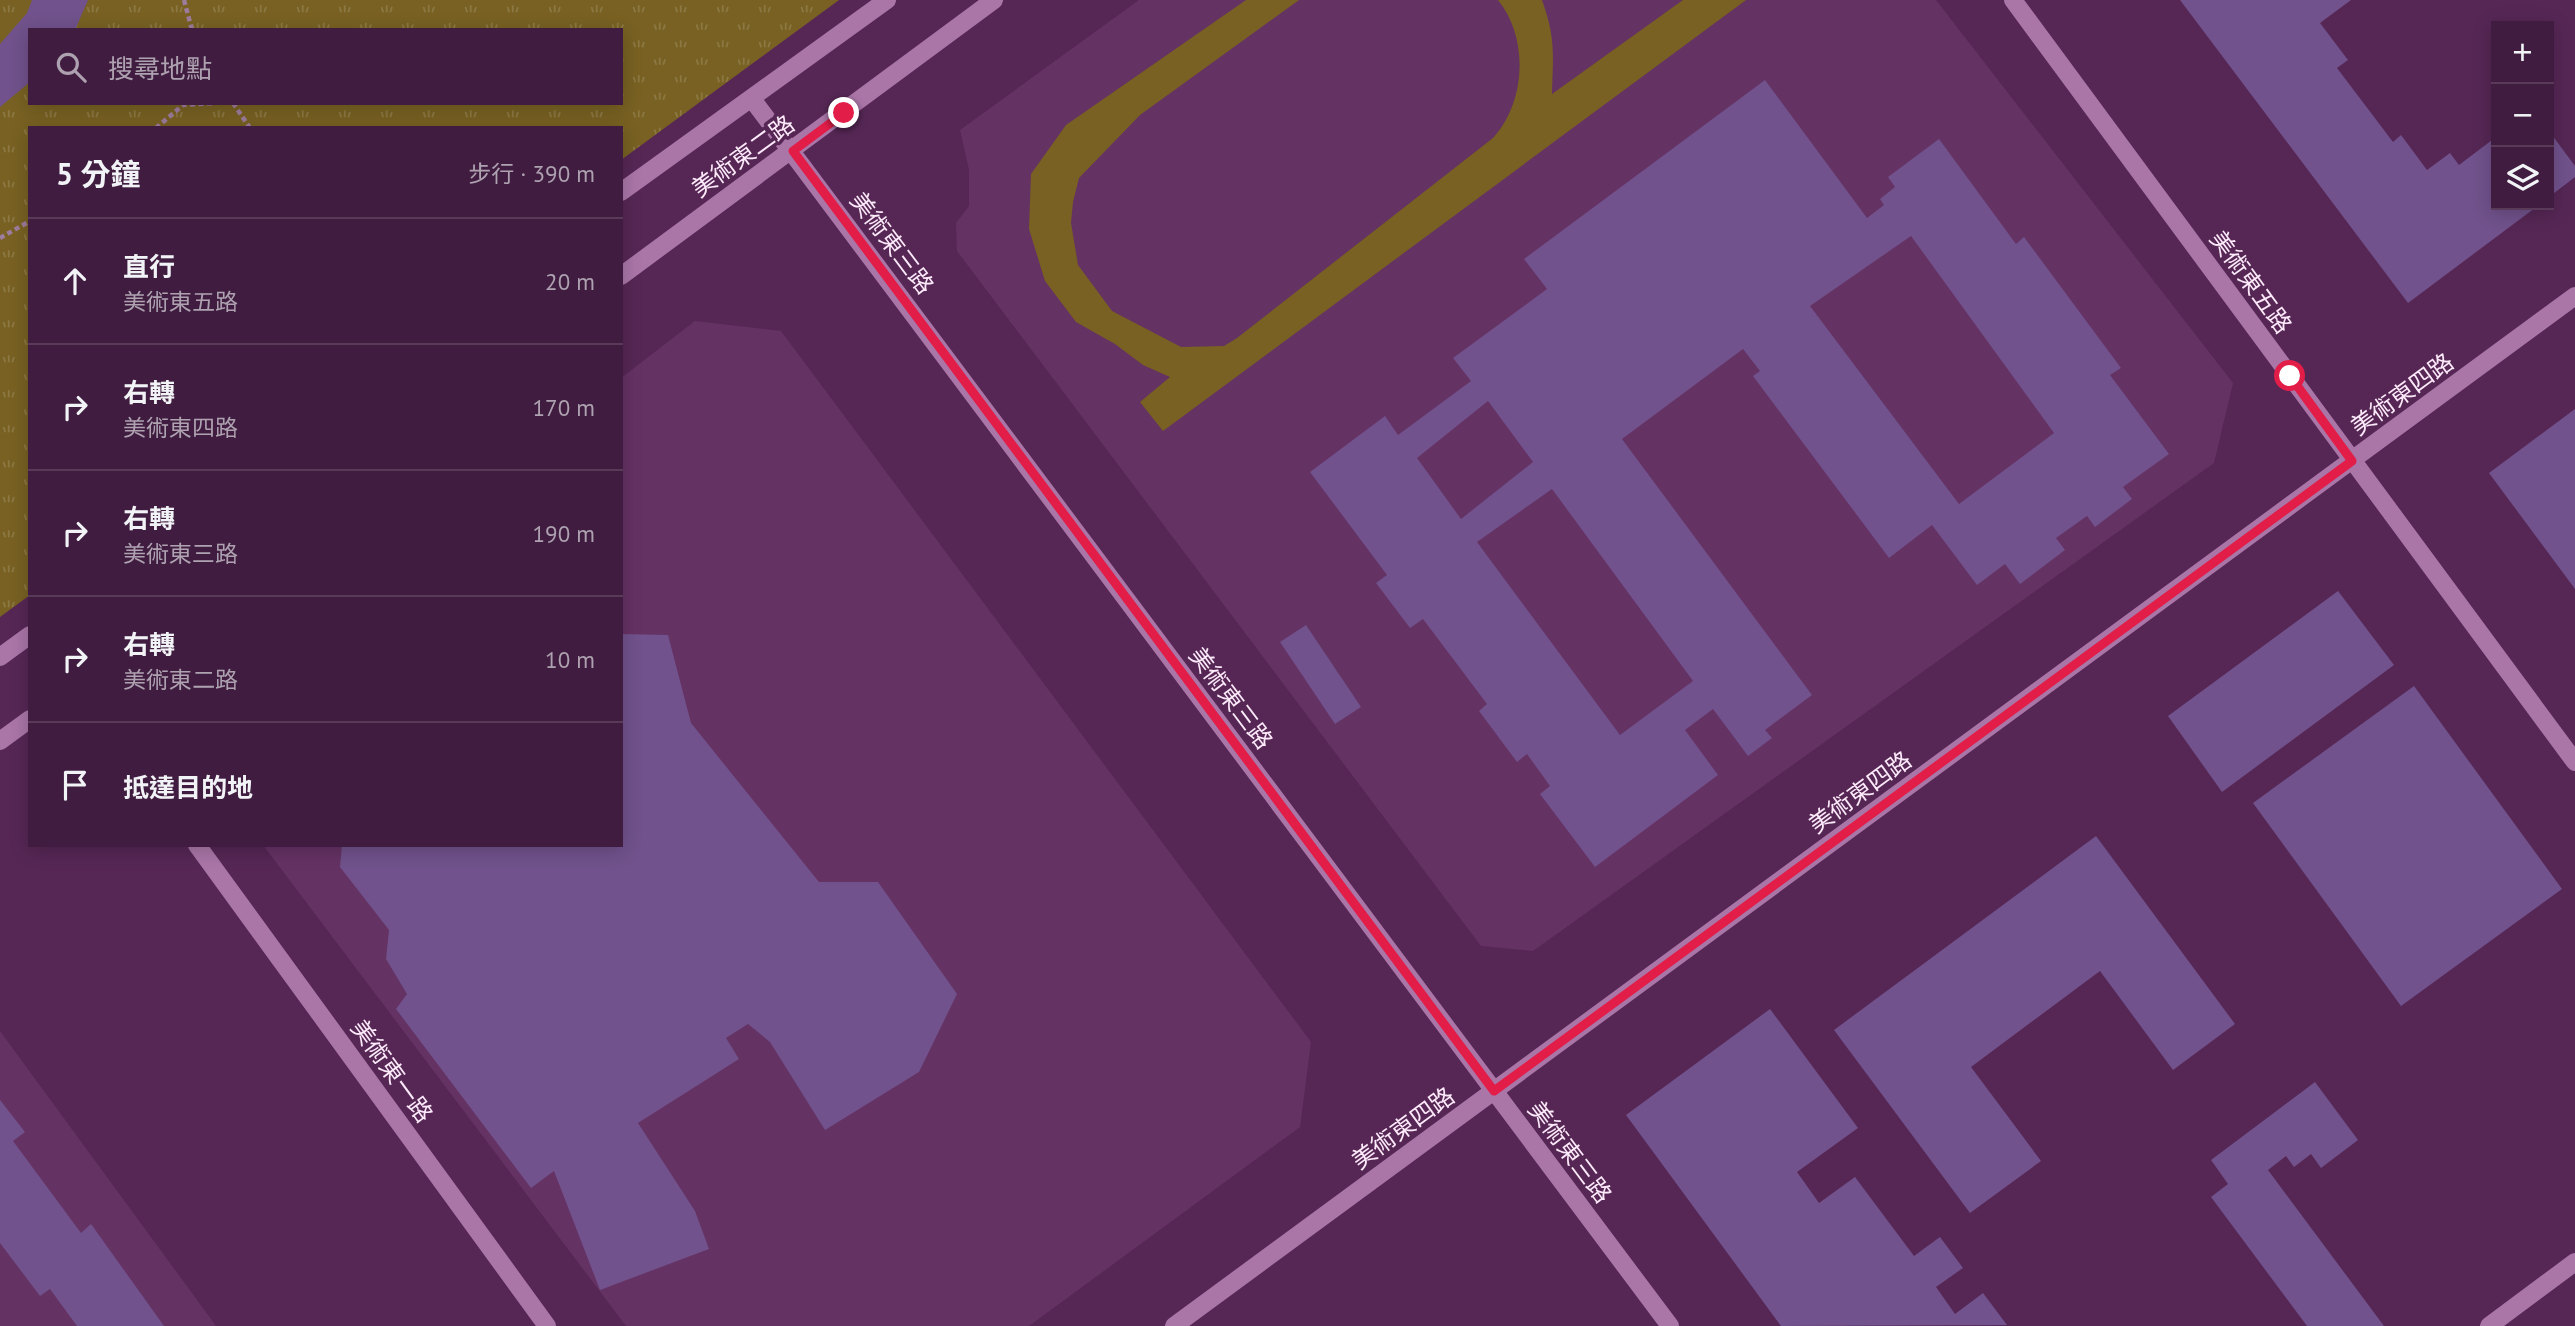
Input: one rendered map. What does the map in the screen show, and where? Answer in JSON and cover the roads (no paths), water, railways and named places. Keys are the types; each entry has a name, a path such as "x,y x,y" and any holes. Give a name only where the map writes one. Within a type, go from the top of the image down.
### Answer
{"street":[{"name":"美術東二路","path":"623,191 887,0"},
{"name":"美術東二路","path":"623,275 993,0"},
{"name":"美術東五路","path":"2013,0 2575,762"},
{"name":"美術東三路","path":"752,99 1671,1326"},
{"name":"美術東四路","path":"1174,1326 2575,296"},
{"path":"0,657 28,636"},
{"path":"0,741 28,720"},
{"name":"美術東一路","path":"198,847 547,1326"},
{"path":"2489,1326 2575,1262"}]}
